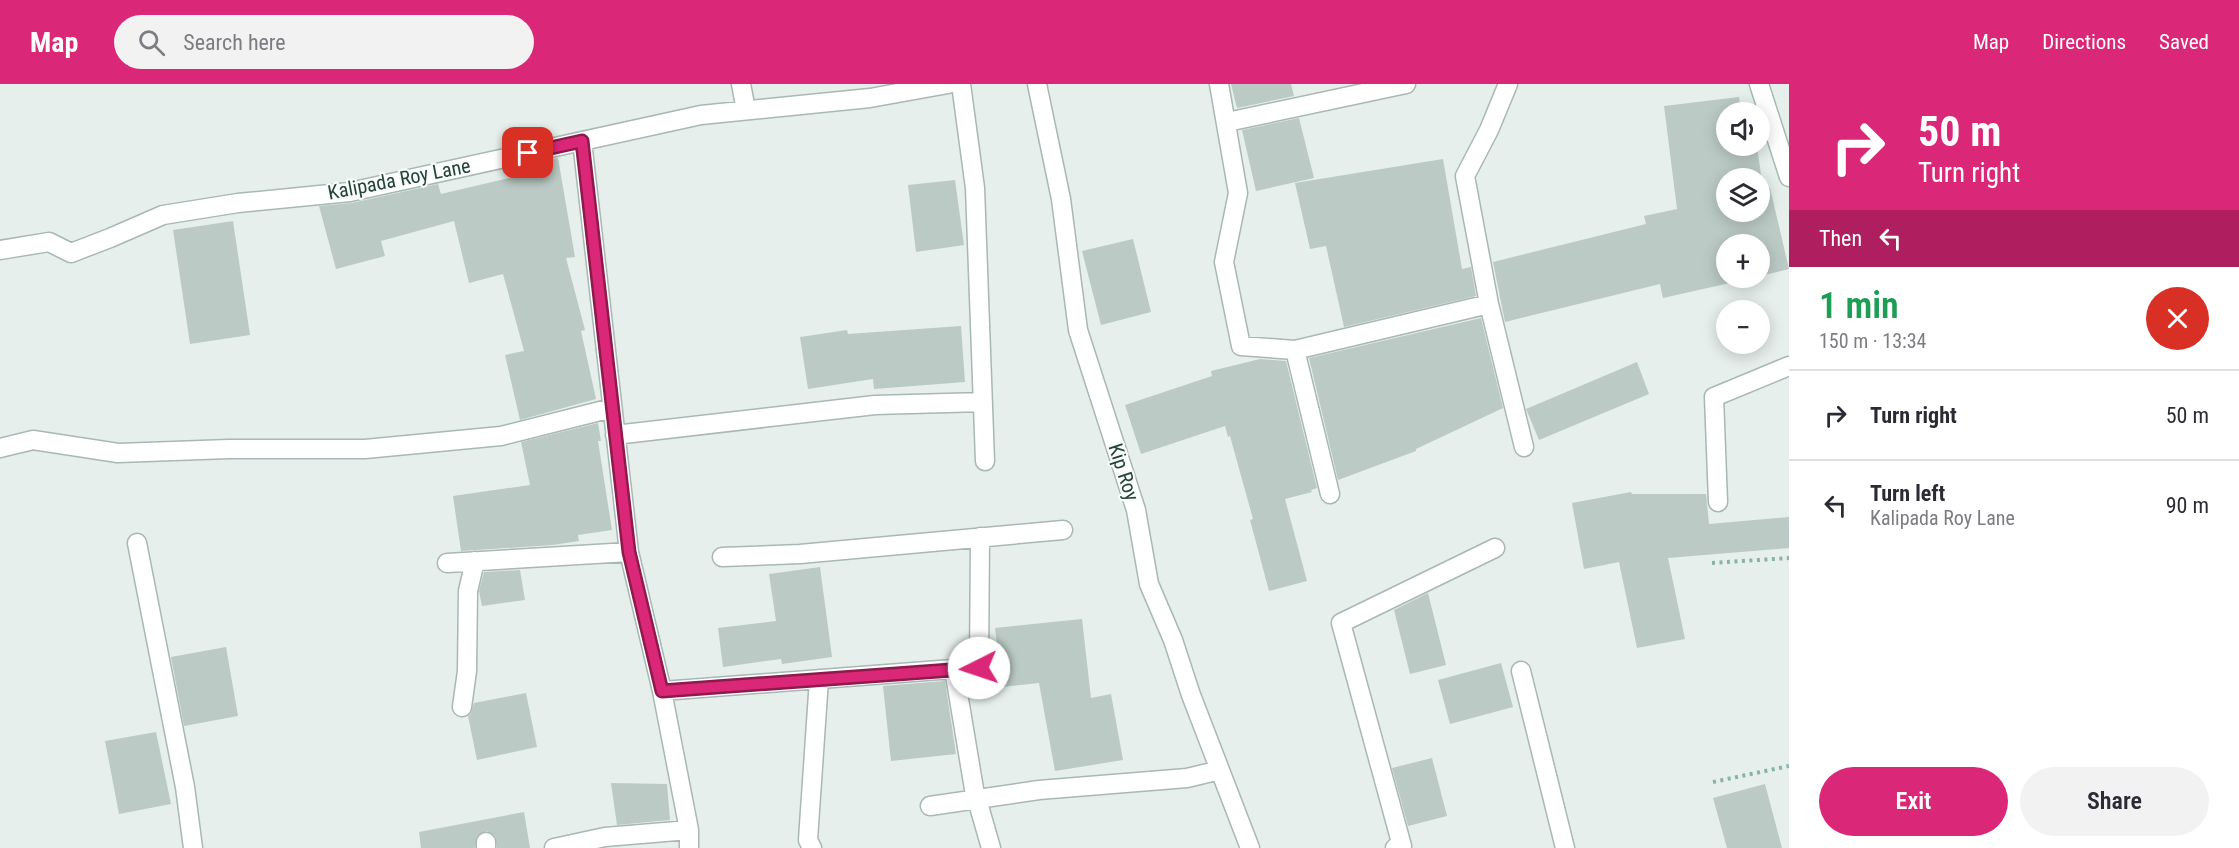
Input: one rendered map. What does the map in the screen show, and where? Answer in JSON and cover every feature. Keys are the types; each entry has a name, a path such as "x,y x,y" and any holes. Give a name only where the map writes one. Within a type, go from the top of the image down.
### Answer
{"street":[{"path":"741,84 746,110"},
{"name":"Kalipada Roy Lane","path":"0,250 49,242 71,253 163,215 238,203 350,192 701,115 870,98 948,84"},
{"path":"961,84 975,188 985,461"},
{"name":"Kip Roy","path":"1037,84 1061,199 1078,330 1136,510 1149,584 1173,640 1191,694 1250,848"},
{"path":"1219,84 1238,193 1224,262 1241,346 1295,350 1489,304"},
{"path":"1227,122 1406,84"},
{"path":"1509,84 1466,176 1489,304 1524,447"},
{"path":"1759,84 1789,177"},
{"path":"554,848 605,837 689,839 662,691 629,552 582,141"},
{"path":"1295,350 1330,494"},
{"path":"1718,502 1714,397 1789,366"},
{"path":"615,435 874,405 982,402"},
{"path":"0,448 33,440 118,453 229,449 365,449 501,436 612,408"},
{"path":"722,557 800,554 1063,530"},
{"path":"662,691 979,668 980,537"},
{"path":"137,543 185,787 193,848"},
{"path":"1395,848 1402,846 1341,623 1495,548"},
{"path":"447,563 629,552"},
{"path":"462,707 467,671 468,591 475,561"},
{"path":"954,669 976,799 991,848"},
{"path":"1521,671 1565,848"},
{"path":"812,848 808,840 819,679"},
{"path":"930,806 1039,790 1188,778 1220,770"}],"path":[{"path":"1712,563 1789,558"},
{"path":"1713,782 1789,766"}],"building":[{"path":"1231,84 1291,84 1294,96 1237,108"},
{"path":"1739,97 1740,102 1716,102 1716,156 1758,156 1760,168 1716,168 1716,222 1770,222 1770,188 1789,269 1770,274 1770,234 1716,234 1716,286 1663,298 1660,284 1505,322 1493,262 1646,224 1644,216 1677,209 1664,106"},
{"path":"1299,118 1314,178 1256,191 1242,130"},
{"path":"558,158 575,257 566,258 585,330 581,331 596,399 520,420 505,355 524,351 503,274 469,283 454,221 381,241 385,256 336,269 319,206 352,203 438,184 441,194 517,176 515,167"},
{"path":"1443,159 1462,269 1471,267 1476,296 1344,327 1326,246 1310,249 1295,183"},
{"path":"955,180 964,245 916,252 908,185"},
{"path":"233,221 250,335 190,344 173,230"},
{"path":"1133,239 1151,312 1101,325 1082,251"},
{"path":"1481,318 1503,408 1416,451 1338,480 1309,358"},
{"path":"961,326 965,382 874,389 873,379 808,389 800,337 847,330 848,334"},
{"path":"1260,359 1286,361 1317,488 1311,490 1312,492 1285,499 1307,581 1269,591 1250,520 1253,519 1230,436 1228,437 1225,426 1141,454 1125,405 1212,376 1211,371"},
{"path":"1637,362 1649,394 1539,440 1526,409"},
{"path":"598,423 601,441 598,441 612,530 578,535 579,541 553,545 461,551 453,496 530,485 521,442"},
{"path":"1631,492 1632,494 1706,494 1709,524 1789,517 1789,548 1668,558 1685,639 1637,648 1619,562 1584,569 1572,503"},
{"path":"820,567 832,657 782,664 781,659 723,667 718,628 776,621 769,574"},
{"path":"520,570 525,600 482,606 479,591 484,572"},
{"path":"1428,593 1446,665 1410,674 1394,610"},
{"path":"1082,619 1091,698 1111,694 1123,760 1055,771 1039,683 1002,687 995,628"},
{"path":"226,647 238,716 184,726 171,657"},
{"path":"1501,663 1513,707 1450,724 1438,680"},
{"path":"945,681 956,754 891,761 883,686"},
{"path":"526,693 537,747 477,760 468,716 474,703"},
{"path":"156,732 171,804 119,814 105,741"},
{"path":"1432,758 1447,816 1408,826 1392,768"},
{"path":"611,783 667,784 670,820 617,825"},
{"path":"1765,784 1782,848 1727,848 1713,798"},
{"path":"524,812 530,848 497,848 495,836 487,831 477,836 475,848 421,848 419,832"}],"route":[{"path":"528,153 582,141 629,552 662,691 979,668"}]}
